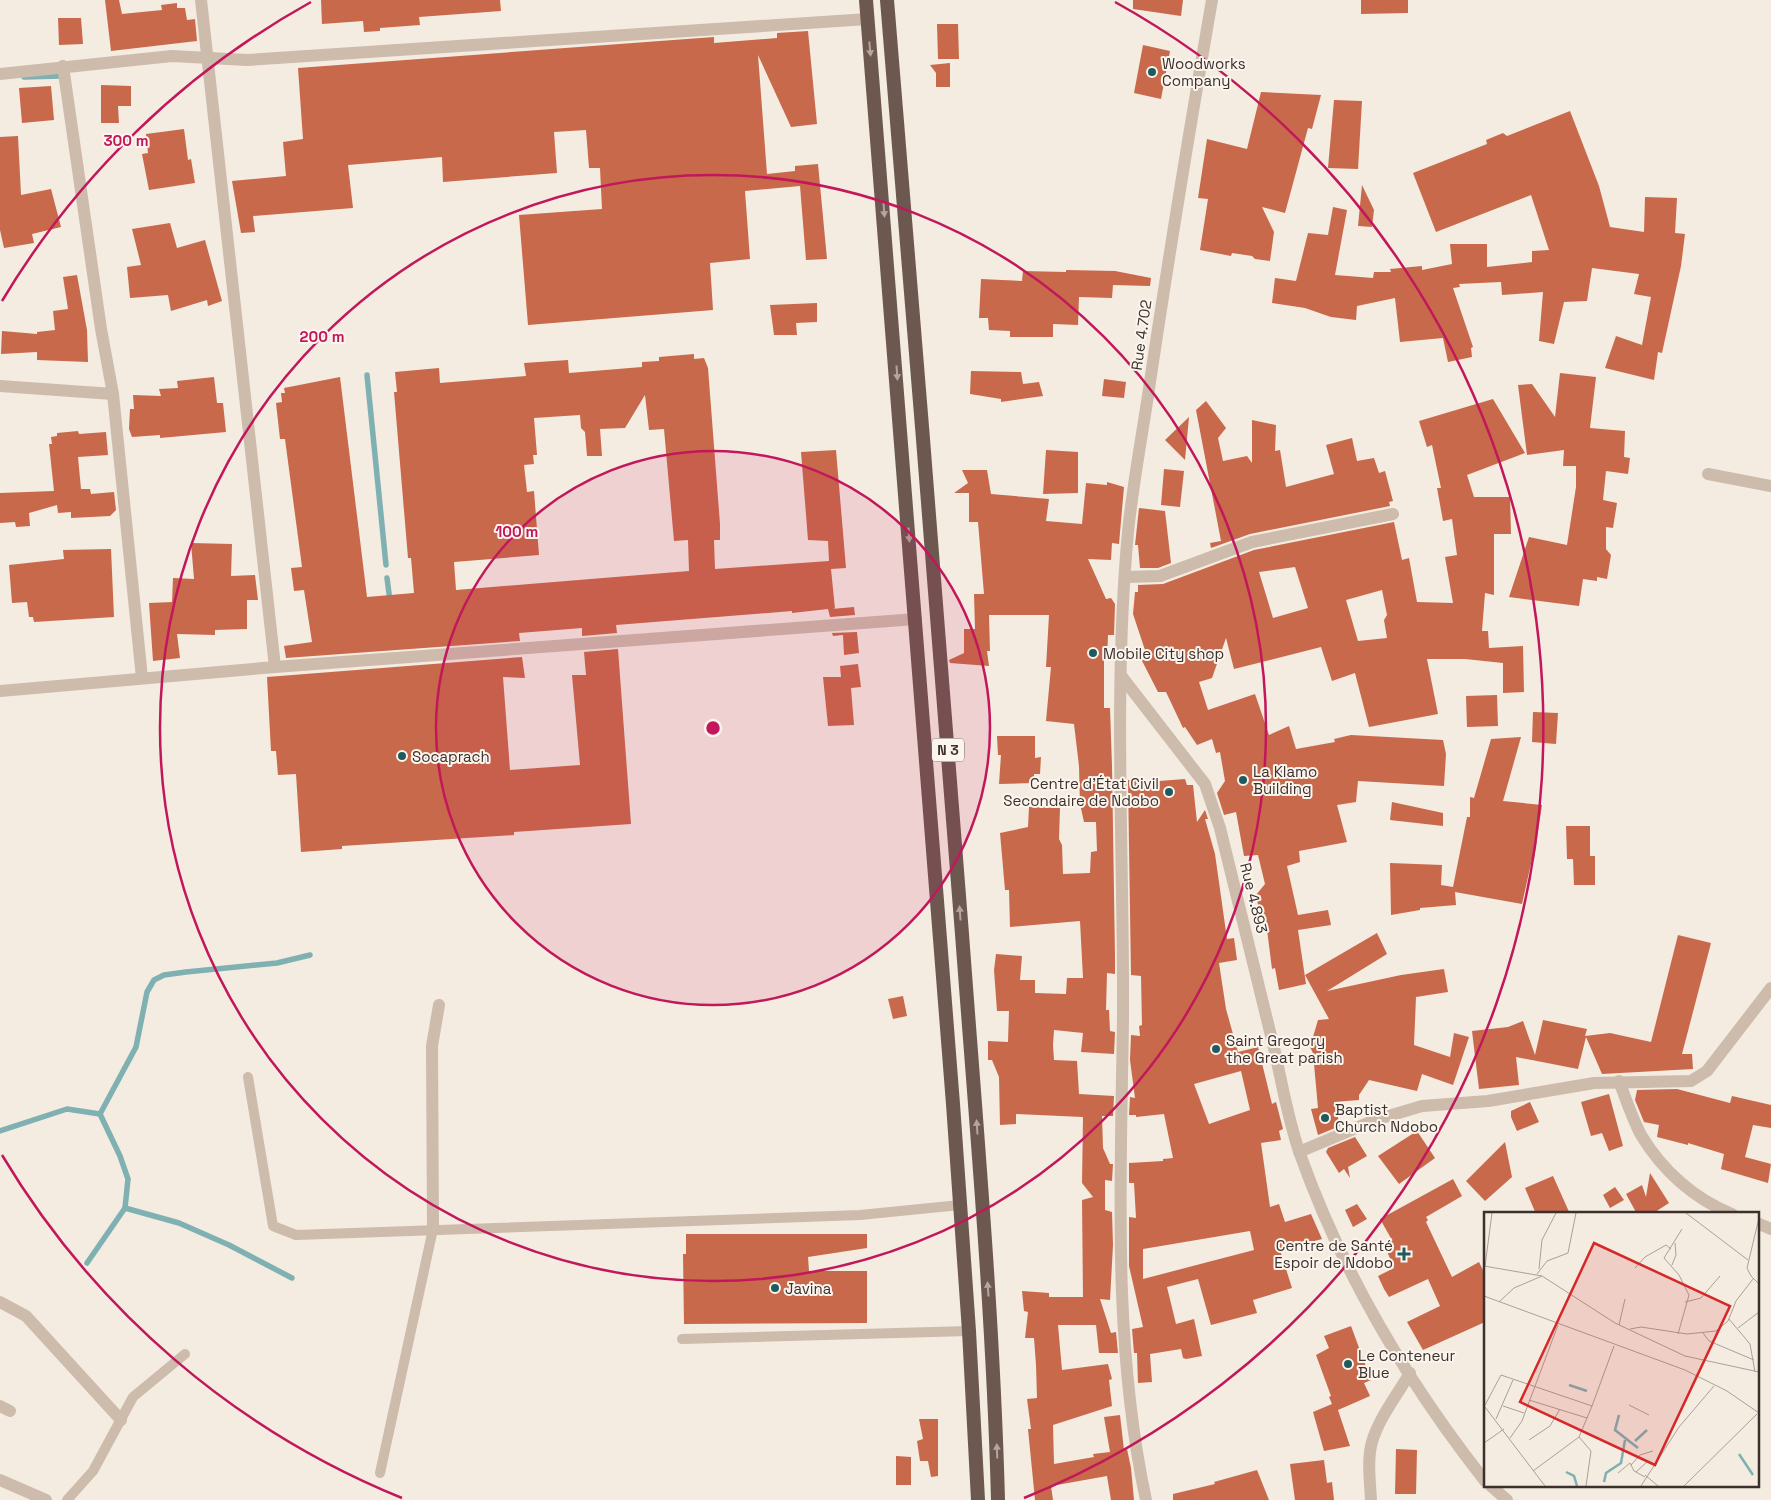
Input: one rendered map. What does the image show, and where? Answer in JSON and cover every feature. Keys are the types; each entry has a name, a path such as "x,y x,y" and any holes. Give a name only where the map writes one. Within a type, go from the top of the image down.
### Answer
{"highway":[{"name":"N 3","path":"866,0 941,949 969,1331 978,1500"},
{"name":"N 3","path":"886,0 924,431 963,949 994,1370 998,1500"},
{"path":"882,187 902,184"},
{"path":"941,949 963,949"}],"street":[{"path":"201,0 275,667"},
{"name":"Rue 4.702","path":"1146,1500 1135,1450 1122,1307 1124,920 1122,677 1126,577 1129,530 1168,263 1212,0"},
{"path":"0,74 172,56 247,60 868,19"},
{"path":"63,66 101,330 113,394 142,678"},
{"path":"0,386 113,394"},
{"path":"1708,474 1771,486"},
{"path":"1126,577 1160,576 1180,567 1252,542 1392,514"},
{"path":"0,691 275,667 916,619"},
{"name":"Rue 4.893","path":"1122,677 1205,784 1220,828 1300,1152 1332,1235 1373,1313 1410,1373 1449,1435 1484,1481"},
{"path":"1300,1152 1375,1120 1422,1106 1488,1101 1594,1082 1691,1081 1707,1071 1771,988"},
{"path":"433,1229 432,1046 440,1005"},
{"path":"1619,1081 1640,1133 1659,1162 1690,1191 1728,1212"},
{"path":"1758,1223 1771,1229"},
{"path":"0,1302 26,1316 121,1420"},
{"path":"1371,1500 1369,1463 1372,1441 1382,1419 1410,1373"},
{"path":"0,1480 46,1500"},
{"path":"1492,1488 1507,1500"}],"lane":[{"path":"248,1077 273,1226 296,1235 860,1215 960,1205"},
{"path":"380,1473 433,1229"},
{"path":"682,1340 969,1331"},
{"path":"67,1500 93,1472 133,1397 185,1354"}],"building":[{"path":"105,0 119,0 122,14 162,10 161,5 177,3 177,8 185,8 187,20 195,19 197,41 111,51"},
{"path":"321,0 500,0 501,11 419,17 420,25 380,28 380,31 364,32 363,21 322,24"},
{"path":"1133,0 1183,0 1181,16 1133,9"},
{"path":"1361,0 1408,0 1408,13 1361,14"},
{"path":"58,18 81,18 83,44 59,45"},
{"path":"937,24 958,24 959,59 938,59"},
{"path":"808,31 817,124 791,127 758,55 767,174 795,171 795,166 818,164 827,259 806,260 800,186 745,191 750,259 710,263 713,310 528,325 519,215 602,209 600,168 589,168 586,130 554,132 557,173 443,182 442,157 348,165 353,208 253,216 255,232 241,233 232,181 286,176 283,142 303,139 298,68 714,37 714,43 777,38 777,33"},
{"name":"Woodworks Company","path":"1143,45 1170,51 1161,99 1134,93"},
{"path":"950,63 950,87 936,87 936,73 930,65"},
{"path":"101,85 131,86 131,106 118,106 119,123 101,123"},
{"path":"51,86 54,120 22,123 19,88"},
{"path":"1261,92 1321,95 1312,129 1308,128 1285,213 1262,207 1274,232 1270,261 1255,259 1252,256 1232,253 1231,256 1200,250 1208,199 1198,198 1207,139 1247,149"},
{"path":"1334,100 1362,101 1358,169 1328,168"},
{"path":"1570,111 1599,186 1610,227 1644,232 1645,197 1677,198 1675,233 1685,234 1681,266 1662,353 1658,352 1654,380 1605,368 1616,336 1642,345 1651,297 1634,294 1639,274 1592,268 1587,301 1564,302 1554,344 1539,341 1543,292 1502,295 1501,282 1459,284 1460,287 1453,288 1473,347 1471,348 1472,357 1448,362 1443,338 1400,342 1395,298 1357,306 1356,320 1331,317 1305,308 1272,303 1275,278 1296,281 1308,233 1328,235 1333,207 1347,210 1335,275 1373,278 1374,272 1391,272 1390,269 1422,266 1422,270 1452,264 1450,244 1487,244 1487,267 1532,262 1532,251 1549,250 1531,195 1436,232 1413,173 1487,144 1486,140 1503,133 1507,136"},
{"path":"184,129 188,160 191,159 195,183 149,190 142,154 148,153 146,134"},
{"path":"18,136 21,195 51,189 61,227 32,234 34,243 4,248 0,230 0,137"},
{"path":"1362,185 1374,210 1372,227 1358,226"},
{"path":"170,223 177,248 205,240 222,301 208,306 207,300 171,311 168,295 130,298 127,267 141,265 132,229"},
{"path":"1066,270 1115,271 1151,278 1150,286 1113,285 1112,298 1079,297 1078,325 1053,324 1053,337 1010,337 1010,331 989,330 988,318 979,318 981,279 1022,281 1023,271 1066,272"},
{"path":"77,275 87,330 88,362 37,360 37,352 1,354 2,331 37,334 37,332 55,330 53,311 68,309 63,277"},
{"path":"817,303 817,322 796,323 797,335 774,335 770,305"},
{"path":"694,354 694,359 704,358 708,368 720,524 720,540 714,540 715,569 829,561 828,541 808,540 801,452 836,450 846,568 831,569 835,609 854,607 855,615 830,617 828,609 792,613 792,611 616,625 617,633 582,636 582,628 519,633 520,641 286,658 284,646 312,642 304,590 294,591 291,568 302,567 285,439 280,439 276,403 282,402 281,393 285,393 284,388 340,377 367,597 414,593 411,558 408,558 394,392 397,392 395,372 439,368 440,383 526,376 524,363 568,360 569,373 642,367 642,362 659,361 659,357","holes":["645,395 649,430 664,429 674,541 688,540 689,571 456,590 454,562 539,555 534,491 527,492 524,465 534,464 533,455 537,455 534,418 580,415 581,428 585,432 587,456 602,456 600,429 625,428"]},
{"path":"971,371 1021,372 1023,384 1039,382 1043,396 1001,402 1001,399 970,394"},
{"path":"1560,373 1596,377 1590,428 1625,431 1624,457 1630,458 1628,474 1606,471 1603,500 1617,503 1613,528 1606,527 1606,549 1611,555 1607,579 1597,577 1597,581 1583,579 1579,606 1509,597 1529,537 1567,545 1576,487 1576,466 1563,466 1564,450 1527,455 1518,385 1532,384 1555,417"},
{"path":"214,377 217,403 223,403 226,432 160,438 160,435 132,437 129,429 130,409 134,409 133,395 161,396 159,389 178,388 177,381"},
{"path":"1104,379 1126,382 1124,398 1102,396"},
{"path":"1493,399 1525,453 1467,475 1474,497 1510,497 1511,534 1494,534 1494,595 1485,593 1482,631 1488,631 1489,648 1523,646 1524,692 1503,693 1503,663 1465,659 1427,659 1438,714 1369,727 1355,673 1332,681 1321,647 1234,669 1226,638 1212,678 1199,682 1208,710 1255,694 1269,735 1289,726 1296,749 1335,742 1334,739 1351,735 1443,740 1446,754 1444,786 1358,781 1356,802 1337,805 1347,842 1299,851 1300,862 1287,866 1298,915 1328,910 1331,925 1298,930 1306,984 1279,990 1275,968 1272,969 1265,914 1260,915 1256,895 1265,884 1258,855 1244,856 1236,812 1224,815 1217,793 1225,781 1220,752 1216,753 1212,739 1197,745 1185,727 1183,728 1166,692 1158,692 1138,653 1145,650 1133,614 1135,592 1138,592 1138,585 1163,584 1254,550 1394,522 1402,560 1409,558 1417,602 1453,603 1445,557 1457,555 1452,519 1443,521 1437,488 1441,488 1432,445 1427,447 1419,421","holes":["1295,567 1308,608 1273,618 1259,572","1382,590 1387,615 1384,620 1387,638 1358,641 1346,600"]},
{"path":"1206,401 1226,428 1218,438 1223,461 1247,456 1252,463 1252,420 1276,425 1275,451 1280,450 1286,487 1334,474 1326,445 1352,438 1357,461 1374,458 1379,473 1385,471 1393,501 1389,502 1390,506 1250,534 1211,548 1210,543 1221,541 1196,410"},
{"path":"1189,417 1185,460 1165,440"},
{"path":"78,431 79,434 106,432 108,455 78,457 81,489 90,489 91,494 114,492 116,510 110,516 71,518 71,512 58,513 57,505 29,513 30,526 16,527 15,522 0,523 0,493 54,491 49,444 52,444 51,437 57,436 57,433"},
{"path":"1046,450 1078,452 1078,493 1043,494"},
{"path":"1164,469 1184,471 1180,507 1161,505"},
{"path":"962,470 987,470 991,494 1049,499 1046,521 1082,524 1086,483 1107,485 1107,482 1124,487 1119,544 1112,543 1111,560 1088,559 1106,599 1111,598 1115,604 1114,635 1108,635 1107,660 1104,660 1104,708 1110,708 1115,957 1115,974 1107,973 1106,1010 1109,1010 1110,1031 1115,1032 1114,1054 1081,1052 1083,1033 1054,1030 1053,1045 1054,1060 1077,1061 1079,1094 1114,1096 1113,1116 1102,1116 1103,1148 1110,1164 1113,1164 1112,1181 1105,1180 1105,1210 1112,1212 1113,1245 1110,1300 1100,1299 1111,1333 1116,1332 1118,1353 1099,1353 1096,1325 1058,1325 1062,1370 1108,1364 1112,1379 1109,1380 1112,1406 1053,1425 1054,1464 1094,1457 1093,1454 1110,1452 1104,1417 1120,1415 1124,1450 1127,1449 1131,1468 1134,1500 1111,1500 1107,1476 1051,1486 1053,1500 1035,1500 1028,1429 1031,1429 1027,1399 1037,1398 1036,1365 1034,1338 1025,1338 1028,1312 1024,1311 1022,1291 1049,1293 1049,1297 1083,1297 1082,1200 1093,1197 1082,1183 1083,1117 1016,1114 1016,1124 1000,1125 999,1077 992,1060 988,1060 988,1041 1008,1042 1009,1011 997,1011 994,970 996,954 1022,956 1020,980 1035,980 1035,993 1066,994 1067,978 1083,978 1080,921 1010,927 1009,890 1005,890 1000,833 1028,827 1029,807 1060,808 1059,839 1062,845 1063,874 1090,873 1091,852 1097,851 1096,822 1084,822 1080,804 1079,766 1074,724 1046,721 1051,667 1046,667 1049,615 989,615 990,651 987,651 989,666 950,663 949,660 964,653 964,629 975,629 974,594 984,594 978,522 969,522 969,493 954,493 968,483"},
{"path":"1139,508 1165,511 1171,563 1158,568 1140,568 1138,545 1135,545"},
{"path":"191,543 232,544 231,576 255,575 258,600 247,600 247,629 215,630 215,635 177,634 180,658 153,661 149,603 172,602 173,578 194,579"},
{"path":"111,549 114,617 34,622 33,617 29,617 27,602 12,603 9,565 64,559 63,550"},
{"path":"857,632 859,653 844,655 843,635 833,636 832,633"},
{"name":"Socaprach","path":"618,649 631,824 514,832 514,835 342,846 342,849 301,852 296,774 278,775 276,751 271,751 267,677 522,657 525,678 503,677 510,770 580,765 572,675 586,675 584,652"},
{"path":"858,664 861,687 851,688 854,725 828,726 823,677 841,677 840,666"},
{"path":"1497,695 1498,726 1467,727 1466,696"},
{"path":"1533,712 1558,713 1556,744 1532,742"},
{"path":"997,736 1035,736 1035,758 1041,757 1040,774 1034,774 1034,783 999,784 1001,755 998,755"},
{"path":"1521,737 1503,801 1542,805 1534,859 1532,859 1522,904 1455,892 1456,905 1420,908 1420,910 1391,915 1390,863 1442,865 1441,885 1453,887 1467,817 1470,817 1470,797 1474,798 1491,739"},
{"path":"1185,779 1187,785 1193,785 1197,822 1205,810 1208,819 1205,819 1215,854 1227,939 1234,938 1237,960 1219,963 1226,1009 1238,1052 1258,1047 1272,1104 1276,1102 1283,1129 1279,1131 1281,1140 1261,1143 1270,1207 1279,1204 1285,1222 1311,1214 1322,1239 1280,1250 1292,1288 1253,1300 1257,1313 1211,1325 1198,1279 1167,1287 1176,1324 1194,1319 1202,1356 1183,1358 1181,1349 1150,1354 1152,1382 1138,1383 1137,1353 1134,1353 1132,1329 1143,1327 1129,1266 1129,1217 1136,1218 1134,1183 1129,1183 1129,1163 1163,1161 1163,1159 1173,1158 1164,1114 1136,1117 1136,1115 1129,1115 1130,1097 1135,1098 1130,1060 1131,1035 1140,1036 1139,1026 1142,1025 1141,976 1131,975 1128,780 1146,782","holes":["1241,1071 1250,1110 1209,1124 1194,1084","1250,1231 1254,1250 1143,1279 1143,1249"]},
{"path":"1392,802 1443,813 1443,826 1390,820"},
{"path":"1566,826 1590,826 1590,856 1595,856 1595,885 1574,885 1573,859 1567,859"},
{"path":"1377,933 1387,954 1327,991 1401,975 1444,969 1448,992 1416,997 1414,1045 1450,1057 1454,1033 1469,1037 1453,1085 1422,1074 1417,1091 1369,1080 1359,1095 1359,1100 1334,1102 1340,1126 1318,1135 1311,1109 1318,1108 1313,1053 1310,1047 1318,1020 1329,1019 1305,975"},
{"path":"1678,935 1711,943 1682,1054 1692,1054 1693,1069 1602,1074 1586,1037 1578,1069 1516,1057 1519,1085 1479,1089 1472,1031 1508,1027 1523,1021 1535,1055 1543,1020 1587,1029 1585,1036 1610,1033 1651,1042"},
{"path":"903,996 907,1016 893,1019 888,999"},
{"path":"1677,1089 1730,1103 1732,1096 1771,1105 1771,1128 1753,1125 1745,1157 1771,1164 1768,1183 1721,1169 1724,1154 1688,1143 1688,1145 1657,1137 1659,1125 1644,1122 1635,1100 1637,1090"},
{"path":"1609,1094 1623,1146 1609,1151 1602,1133 1591,1136 1581,1102"},
{"path":"1530,1102 1539,1122 1517,1131 1511,1117 1511,1111"},
{"path":"1417,1131 1435,1158 1399,1184 1378,1156"},
{"path":"1355,1137 1367,1156 1348,1167 1350,1178 1344,1169 1339,1173 1326,1152 1328,1148"},
{"path":"1505,1142 1512,1177 1485,1201 1466,1181"},
{"path":"1650,1173 1669,1203 1655,1212 1636,1212 1626,1194 1642,1185 1646,1197"},
{"path":"1553,1176 1569,1212 1535,1212 1525,1188"},
{"path":"1453,1179 1462,1196 1426,1217 1428,1220 1426,1222 1452,1277 1479,1262 1484,1272 1484,1322 1423,1350 1407,1322 1440,1306 1428,1279 1389,1297 1378,1276 1394,1268 1384,1244 1392,1240 1380,1219"},
{"path":"1615,1187 1624,1200 1610,1208 1603,1195"},
{"path":"1357,1204 1367,1219 1353,1227 1345,1210"},
{"name":"Javina","path":"686,1234 867,1234 867,1248 808,1257 809,1271 867,1271 867,1323 684,1324 683,1254 686,1254"},
{"path":"1351,1326 1371,1380 1364,1383 1370,1396 1338,1410 1350,1446 1324,1451 1313,1412 1332,1404 1329,1397 1331,1396 1316,1355 1329,1348 1324,1336"},
{"path":"919,1419 938,1419 938,1476 931,1477 928,1461 920,1461 917,1441 923,1439"},
{"path":"1396,1449 1417,1450 1416,1494 1395,1494"},
{"path":"896,1456 911,1457 911,1485 896,1485"},
{"path":"1324,1460 1327,1483 1332,1482 1334,1500 1295,1500 1290,1464"},
{"path":"1257,1470 1269,1500 1173,1500 1173,1494 1215,1484 1214,1482"}],"waterway":[{"path":"24,77 61,76"},
{"path":"367,375 386,565"},
{"path":"387,578 390,601"},
{"path":"100,1114 136,1047 147,992 154,980 164,975 277,963 310,955"},
{"path":"0,1131 67,1109 100,1114"},
{"path":"87,1263 125,1208 128,1179 120,1156 100,1114"},
{"path":"125,1208 179,1223 229,1245 292,1278"}],"place":[{"name":"Woodworks Company","path":"1152,72"},
{"name":"Mobile City shop","path":"1093,653"},
{"name":"Socaprach","path":"402,756"},
{"name":"La Klamo Building","path":"1243,780"},
{"name":"Centre d’État Civil Secondaire de Ndobo","path":"1169,792"},
{"name":"Saint Gregory the Great parish","path":"1216,1049"},
{"name":"Baptist Church Ndobo","path":"1325,1118"},
{"name":"Centre de Santé Espoir de Ndobo","path":"1404,1254"},
{"name":"Javina","path":"775,1288"},
{"name":"Le Conteneur Blue","path":"1348,1364"}]}
